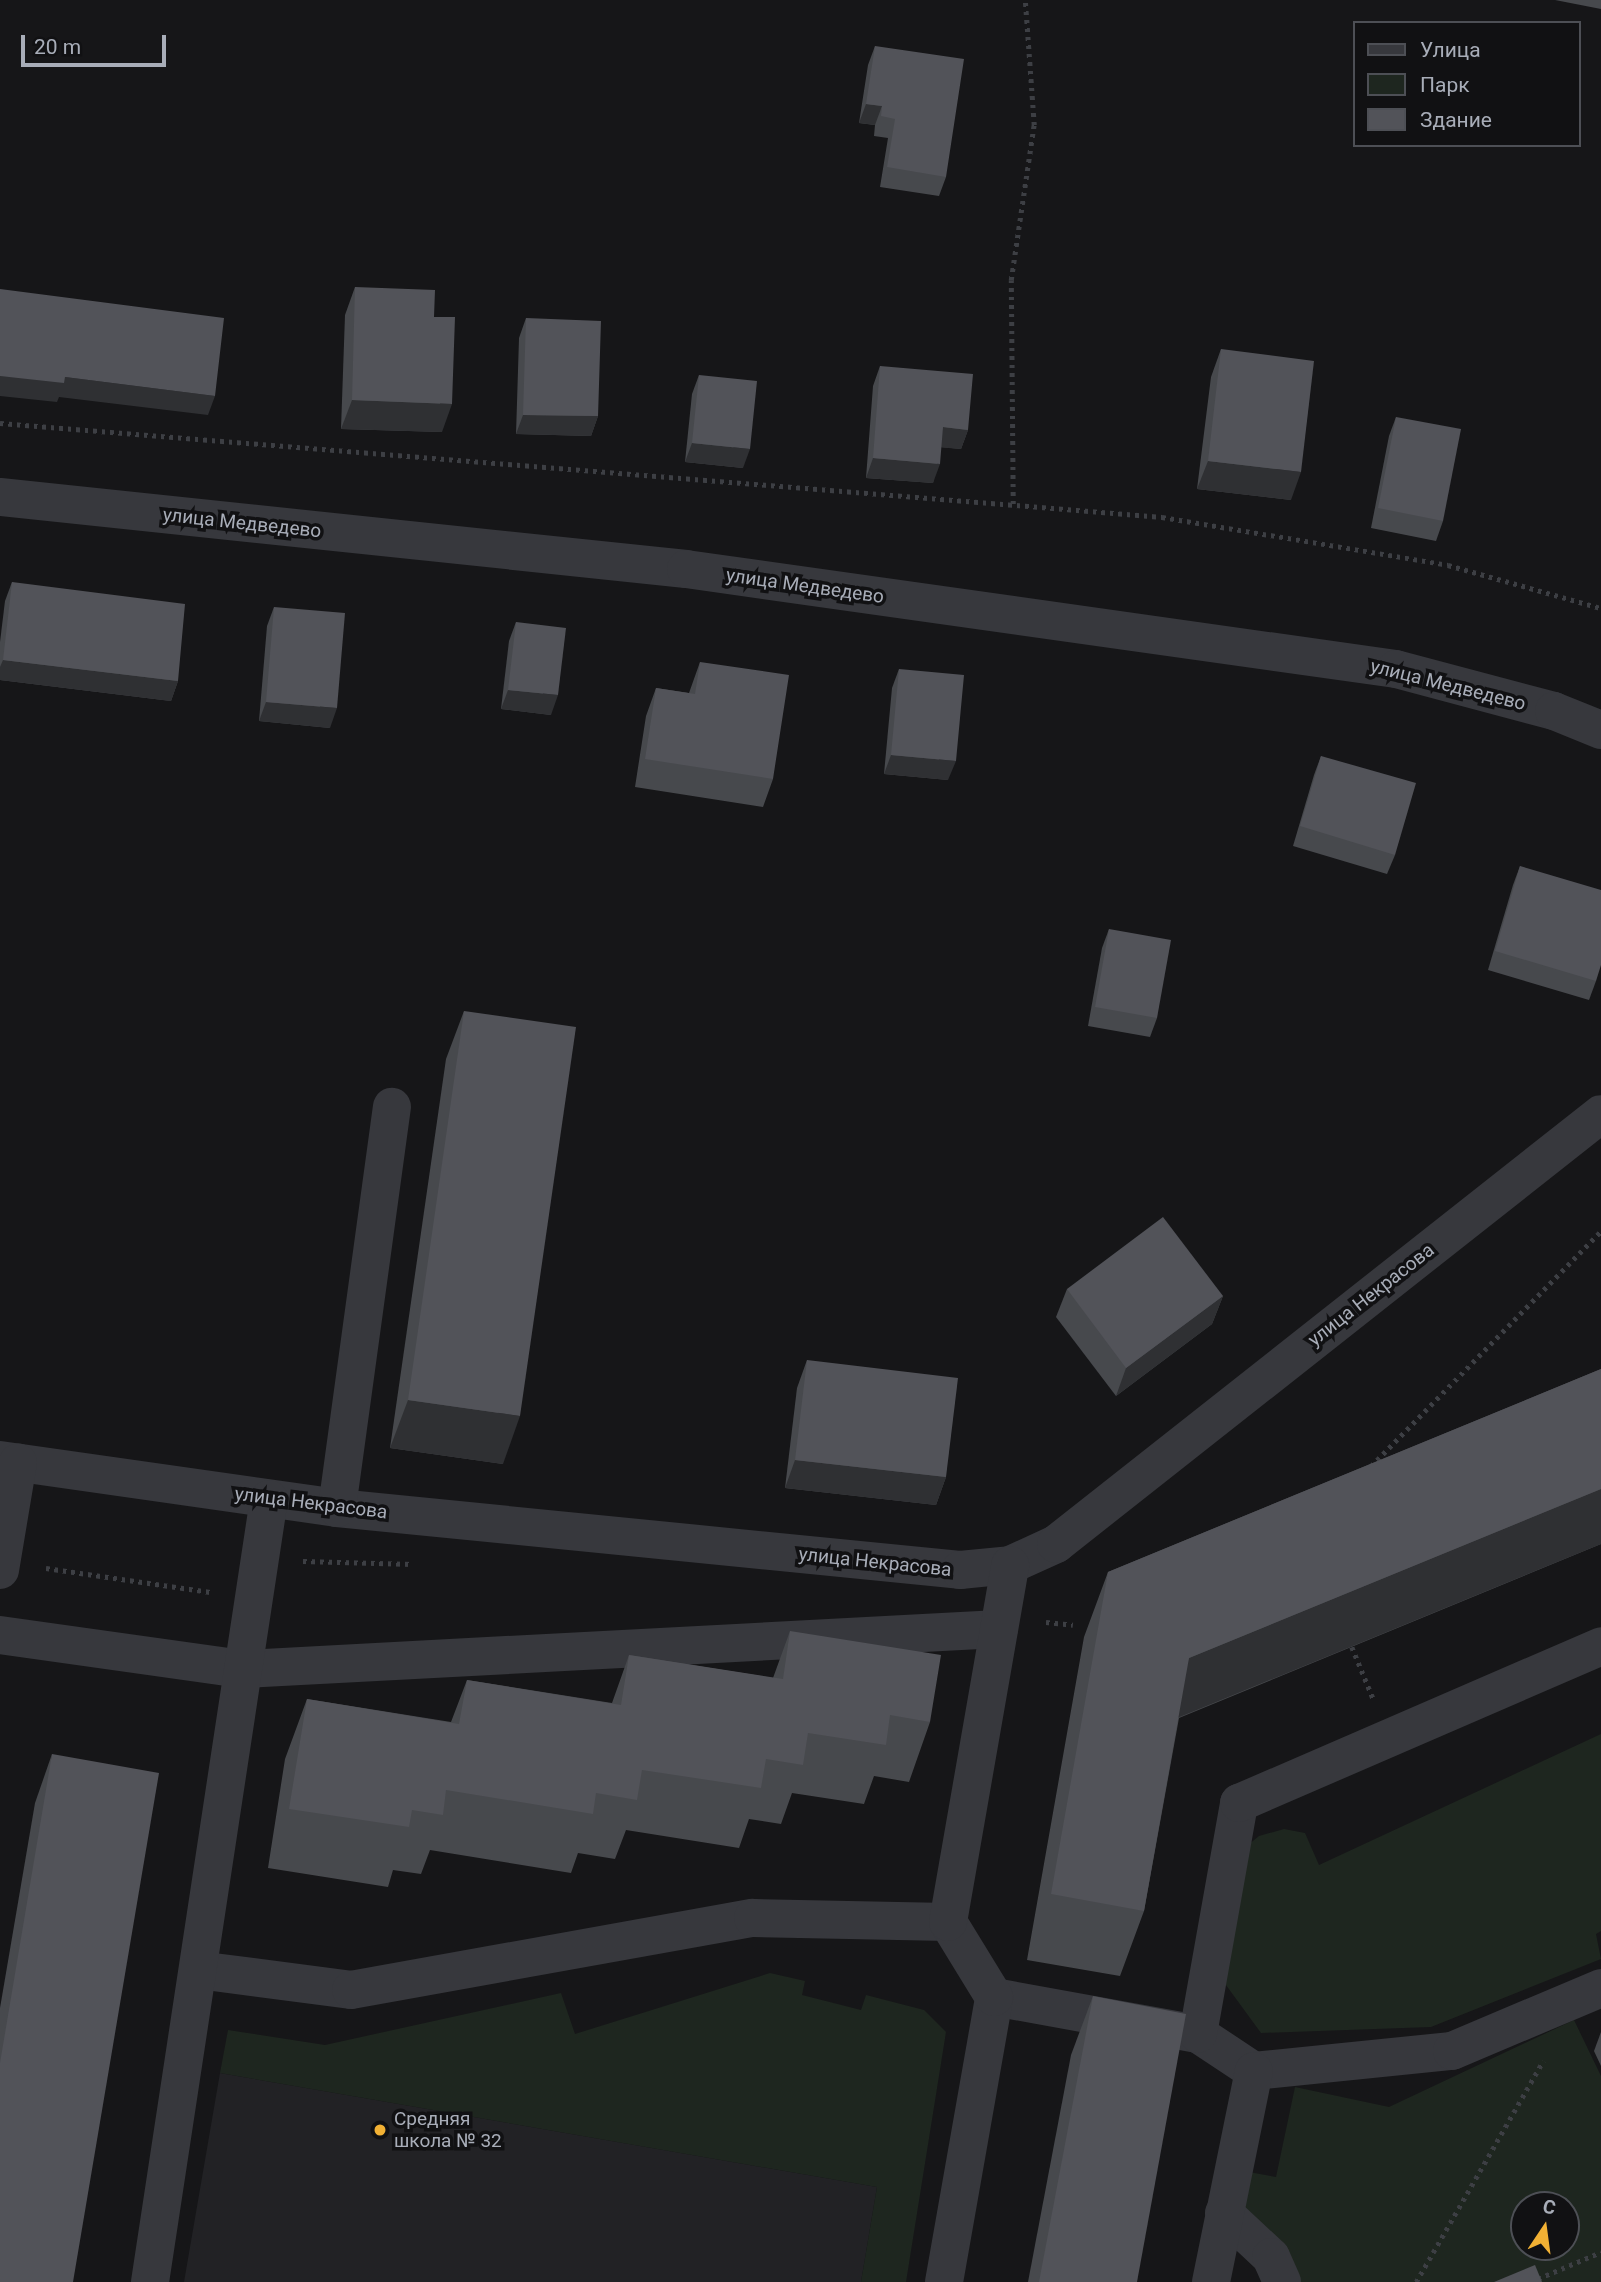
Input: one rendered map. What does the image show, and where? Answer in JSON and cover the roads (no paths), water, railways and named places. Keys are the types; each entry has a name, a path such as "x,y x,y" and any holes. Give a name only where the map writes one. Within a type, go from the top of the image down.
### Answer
{"street":[{"name":"улица Медведево","path":"0,497 686,569 1396,669 1554,711 1601,730"},
{"path":"337,1508 392,1107"},
{"name":"улица Некрасова","path":"9,1461 337,1508 960,1570 1010,1565 1056,1544 1601,1114"},
{"path":"1,1566 9,1461"},
{"path":"150,2282 269,1499"},
{"path":"944,2282 994,1997 948,1923 1010,1565"},
{"path":"0,1635 243,1669 1000,1624"},
{"path":"1198,2034 1239,1803 1601,1646"},
{"path":"198,1970 351,1990 753,1918 948,1923"},
{"path":"994,1997 1198,2034 1254,2071 1452,2051 1601,1988"},
{"path":"1211,2282 1254,2071"},
{"path":"1224,2213 1271,2257 1282,2282"}],"place":[{"name":"Средняя школа № 32","path":"380,2130"}]}
